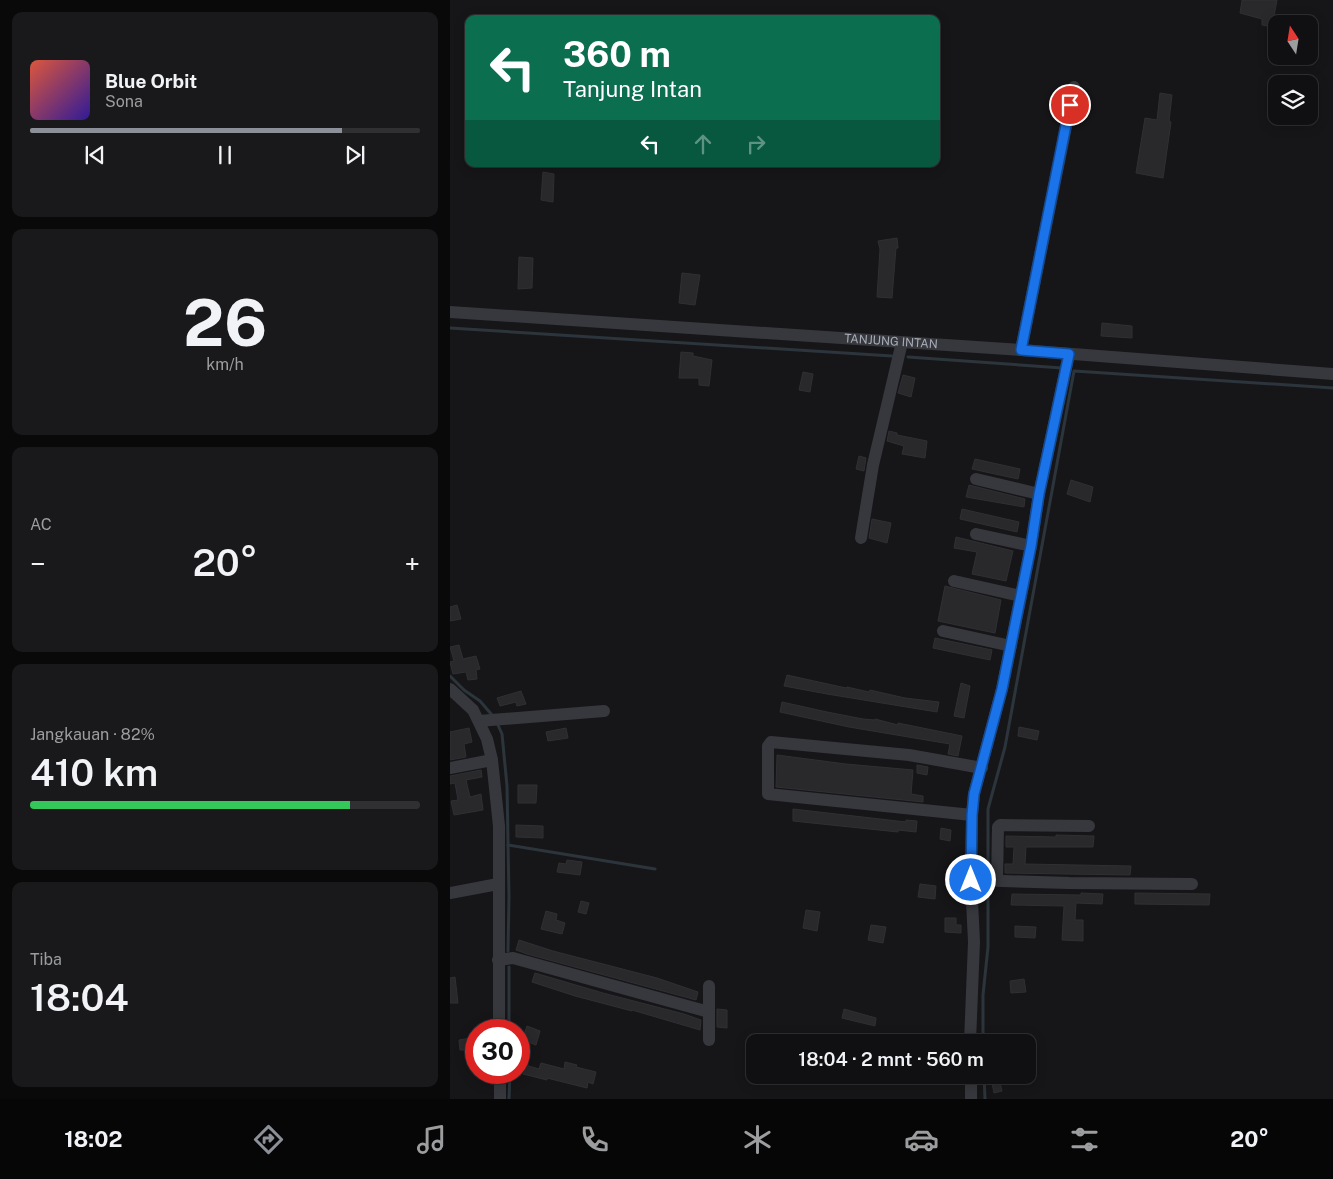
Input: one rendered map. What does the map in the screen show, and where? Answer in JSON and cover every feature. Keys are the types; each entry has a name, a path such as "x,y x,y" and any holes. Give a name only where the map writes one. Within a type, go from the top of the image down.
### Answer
{"street":[{"path":"1021,350 1074,86"},
{"name":"TANJUNG INTAN","path":"450,312 1021,350 1333,374"},
{"path":"861,538 873,465 902,342"},
{"path":"970,1034 975,880 972,815 974,794 1002,689 1031,546 1039,494 1069,354"},
{"path":"976,479 1039,494"},
{"path":"976,534 1031,546"},
{"path":"954,581 1021,596"},
{"path":"944,631 1011,646"},
{"path":"450,689 473,710 487,739 492,760 499,826 499,1019"},
{"path":"479,721 604,711"},
{"path":"972,815 768,794 768,746 771,742 909,754 982,768"},
{"path":"450,768 492,760"},
{"path":"995,880 998,827 1000,825 1089,826"},
{"path":"975,880 1192,884"},
{"path":"450,892 498,884"},
{"path":"498,960 514,958 709,1012"},
{"path":"709,986 709,1040"},
{"path":"500,1084 500,1099"},
{"path":"971,1084 971,1099"}],"building":[{"path":"1242,0 1277,0 1274,15 1268,15 1268,26 1262,25 1262,19 1240,13"},
{"path":"1160,93 1172,95 1169,121 1171,122 1163,178 1136,173 1145,118 1157,120"},
{"path":"543,172 554,174 553,202 541,200"},
{"path":"897,238 898,248 896,248 892,298 877,297 880,249 878,241"},
{"path":"519,257 533,258 532,288 518,289"},
{"path":"682,273 700,275 695,305 679,303"},
{"path":"1102,323 1132,326 1132,338 1101,336"},
{"path":"681,352 693,353 693,356 712,360 709,386 699,385 699,378 679,378"},
{"path":"803,372 813,374 810,392 799,390"},
{"path":"903,375 915,378 911,397 898,393"},
{"path":"889,431 897,433 897,435 927,441 925,458 902,454 904,446 887,441"},
{"path":"859,456 866,458 864,471 856,469"},
{"path":"975,459 1020,469 1018,479 972,469"},
{"path":"1071,480 1093,487 1090,502 1067,494"},
{"path":"969,485 1025,499 1024,507 966,497"},
{"path":"962,509 1019,522 1017,532 960,519"},
{"path":"872,519 891,523 887,543 869,538"},
{"path":"956,537 1013,551 1006,581 972,574 977,552 954,548"},
{"path":"945,586 1001,600 995,633 938,621"},
{"path":"457,605 461,619 450,621 450,607"},
{"path":"935,638 992,650 990,660 933,648"},
{"path":"459,645 463,659 476,656 480,669 476,670 477,679 468,680 466,672 453,674 450,662 454,661 450,647"},
{"path":"787,675 846,688 869,692 870,690 905,698 939,702 937,712 784,686"},
{"path":"961,683 970,686 964,718 954,716"},
{"path":"521,691 526,704 517,706 516,702 500,706 497,698"},
{"path":"782,702 863,719 875,719 962,736 958,756 948,754 950,744 849,727 780,712"},
{"path":"1019,727 1039,731 1037,740 1018,736"},
{"path":"469,728 472,742 464,744 466,757 450,760 450,732"},
{"path":"566,728 568,738 548,741 546,732"},
{"path":"777,755 913,770 911,794 923,796 923,802 776,787"},
{"path":"917,765 928,767 927,775 917,773"},
{"path":"481,770 482,777 466,780 470,797 481,794 483,810 454,815 451,801 458,800 455,783 450,784 450,776"},
{"path":"518,785 537,785 536,803 518,803"},
{"path":"793,809 906,822 906,820 917,821 916,832 898,830 898,832 793,821"},
{"path":"516,825 543,826 543,838 516,837"},
{"path":"941,828 951,830 950,841 940,839"},
{"path":"1056,835 1094,836 1093,847 1026,847 1025,864 1131,866 1130,875 1005,873 1005,864 1013,864 1014,847 1006,847 1006,836 1056,837"},
{"path":"567,860 582,862 580,875 557,872 559,863 566,864"},
{"path":"920,884 936,886 935,899 918,897"},
{"path":"1081,893 1103,894 1102,904 1076,903 1075,920 1083,920 1083,941 1062,940 1064,906 1011,905 1012,894 1081,895"},
{"path":"1135,893 1210,894 1209,905 1135,904"},
{"path":"581,901 589,903 586,914 578,912"},
{"path":"806,910 820,912 817,931 803,928"},
{"path":"546,911 557,914 556,920 565,923 562,934 541,929"},
{"path":"945,918 956,918 956,925 961,925 961,933 945,932"},
{"path":"871,925 886,927 883,943 868,940"},
{"path":"1015,926 1036,927 1035,938 1015,937"},
{"path":"519,940 553,951 657,978 698,992 696,1000 527,954 516,950"},
{"path":"535,973 684,1014 701,1020 700,1030 575,996 532,982"},
{"path":"455,977 458,1003 450,1003 450,978"},
{"path":"1024,979 1026,992 1011,993 1010,981"},
{"path":"717,1009 727,1010 727,1028 717,1027"},
{"path":"844,1009 876,1018 875,1026 842,1018"},
{"path":"530,1027 540,1031 536,1045 530,1043"},
{"path":"465,1039 465,1050 460,1050 459,1040"},
{"path":"565,1062 596,1072 593,1084 588,1082 587,1088 530,1076 530,1066 539,1069 541,1063 564,1069"},
{"path":"992,1084 1000,1084 1002,1091 994,1093"}],"waterway":[{"path":"450,328 892,356"},
{"path":"908,357 1062,368"},
{"path":"988,877 988,809 1005,747 1074,371 1333,388"},
{"path":"450,676 464,690 480,701 492,715"},
{"path":"497,723 502,734 507,786 508,951"},
{"path":"508,845 655,869"},
{"path":"983,1034 983,995 988,947 988,883"},
{"path":"509,967 509,1019"},
{"path":"509,1099 510,1084"},
{"path":"984,1084 985,1099"}],"route":[{"path":"971,880 974,794 1002,689 1031,546 1039,494 1069,354 1021,350 1070,105"}]}
